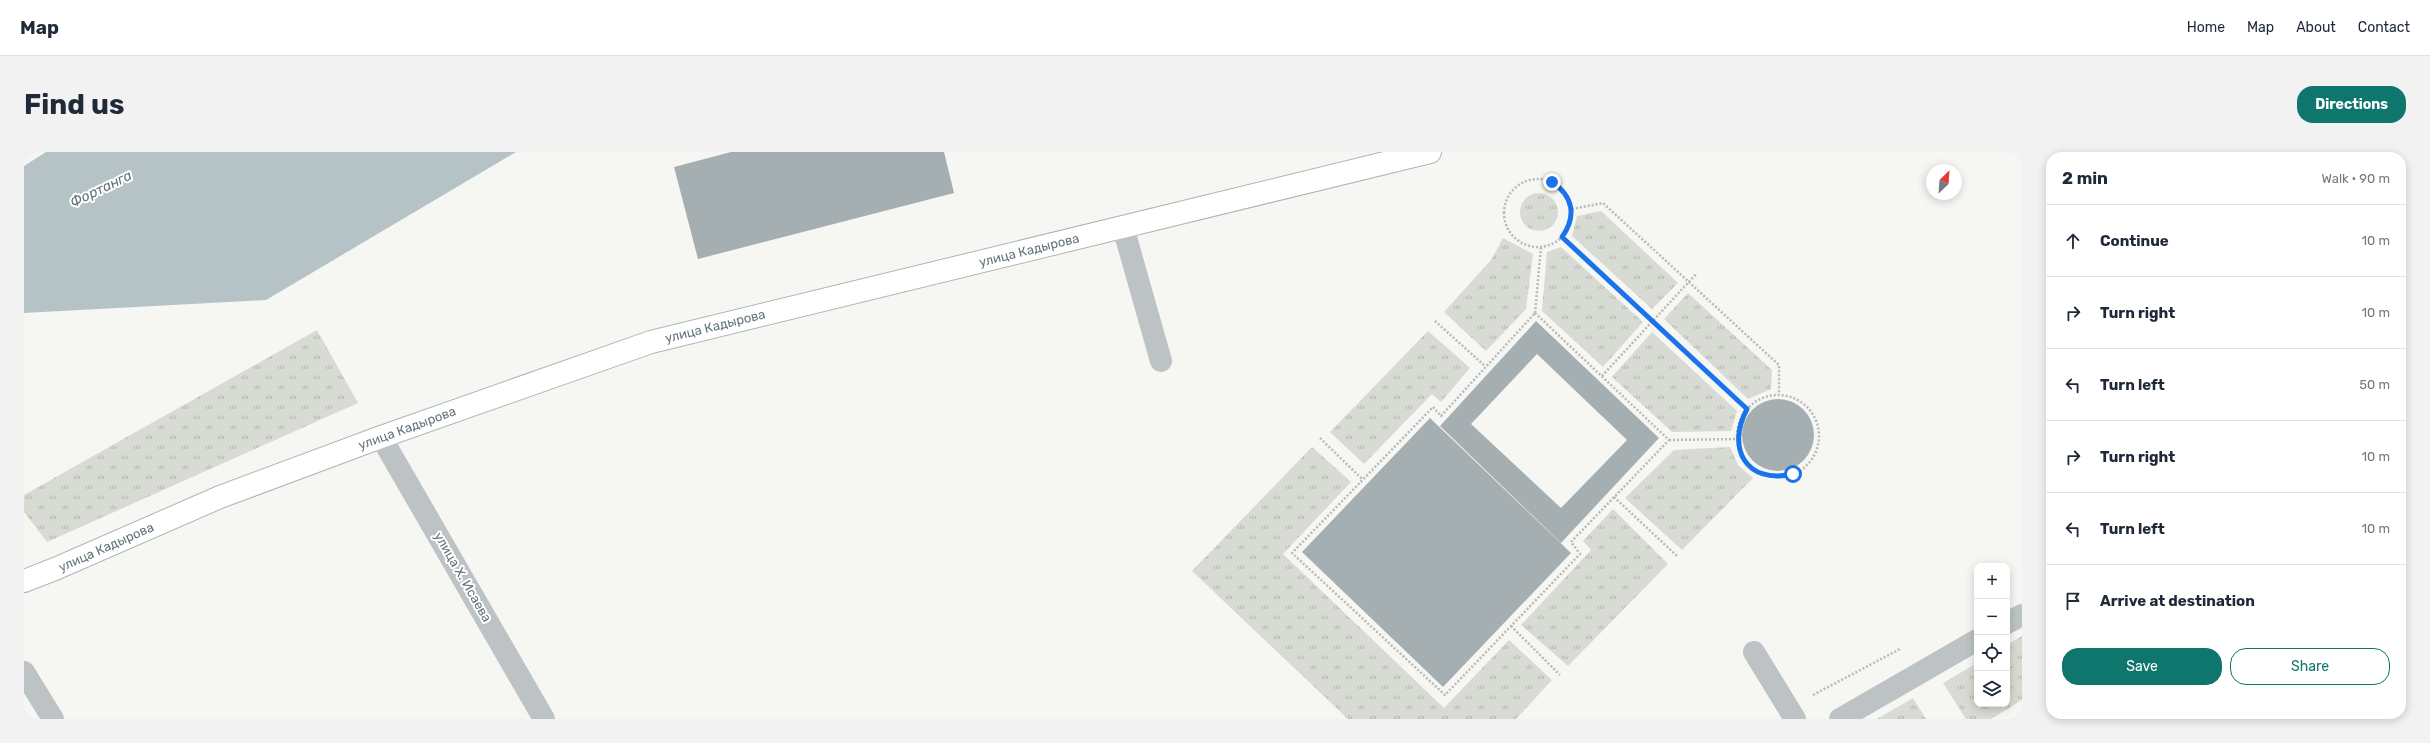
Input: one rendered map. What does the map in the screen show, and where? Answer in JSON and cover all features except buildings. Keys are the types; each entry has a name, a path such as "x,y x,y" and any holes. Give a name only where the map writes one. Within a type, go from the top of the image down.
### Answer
{"main road":[{"name":"улица Кадырова","path":"24,581 55,570 220,497 381,436 651,342 1123,227 1378,158 1430,152"}],"street":[{"path":"1123,227 1161,361"},
{"name":"улица Х. Исаева","path":"381,436 544,719"},
{"path":"2010,621 2022,615"},
{"path":"1840,719 1974,642"},
{"path":"1754,652 1793,713"},
{"path":"24,672 53,719"}],"path":[{"path":"1540,179 1552,182 1562,188 1569,198 1572,209 1572,220 1562,237 1552,244 1541,247 1520,242 1506,225 1505,204 1510,194 1518,186 1529,180 1540,179"},
{"path":"1572,209 1603,203 1779,365 1779,394"},
{"path":"1562,237 1747,409"},
{"path":"1541,247 1535,313 1485,366 1441,416 1433,407 1292,552 1445,695 1580,554 1571,542 1669,440"},
{"path":"1602,376 1696,273"},
{"path":"1535,313 1669,440 1738,439"},
{"path":"1435,321 1485,366"},
{"path":"1779,394 1787,395 1799,400 1809,409 1817,421 1820,436 1816,451 1806,466 1793,474 1780,477 1764,474 1749,466 1740,454 1738,439 1741,421 1747,409 1760,400 1779,394"},
{"path":"1320,438 1362,480"},
{"path":"1614,497 1677,556"},
{"path":"1510,626 1560,675"},
{"path":"1793,713 1908,645"}],"green space":[{"path":"1539,193 1552,199 1558,212 1552,225 1539,231 1526,225 1520,212 1526,199"},
{"path":"1601,211 1678,283 1652,309 1572,236 1577,216"},
{"path":"1503,238 1533,254 1526,309 1486,351 1444,312 1491,260"},
{"path":"1561,247 1643,322 1603,367 1542,311 1547,252"},
{"path":"1688,293 1772,370 1771,389 1748,399 1664,319"},
{"path":"317,330 358,403 47,542 24,512 24,495"},
{"path":"1428,331 1470,368 1441,402 1432,394 1364,464 1330,432"},
{"path":"1652,332 1737,411 1731,431 1672,432 1612,377"},
{"path":"1312,447 1351,482 1283,554 1444,708 1509,640 1552,680 1516,719 1348,719 1192,571"},
{"path":"1730,447 1738,465 1753,478 1682,550 1625,498 1674,450"},
{"path":"1613,509 1668,564 1568,666 1521,625 1591,550 1583,541"},
{"path":"2022,636 2022,700 1991,719 1966,719 1943,683 1974,665 1974,707 2010,707 2010,643"},
{"path":"1913,698 1926,719 1877,719"}],"water":[{"name":"Фортанга","path":"46,152 516,152 266,300 24,313 24,166"}],"route":[{"path":"1552,182 1562,188 1569,198 1572,209 1572,220 1562,237 1747,409 1741,421 1738,433 1738,443 1740,454 1749,466 1764,474 1780,477 1793,474"}]}
